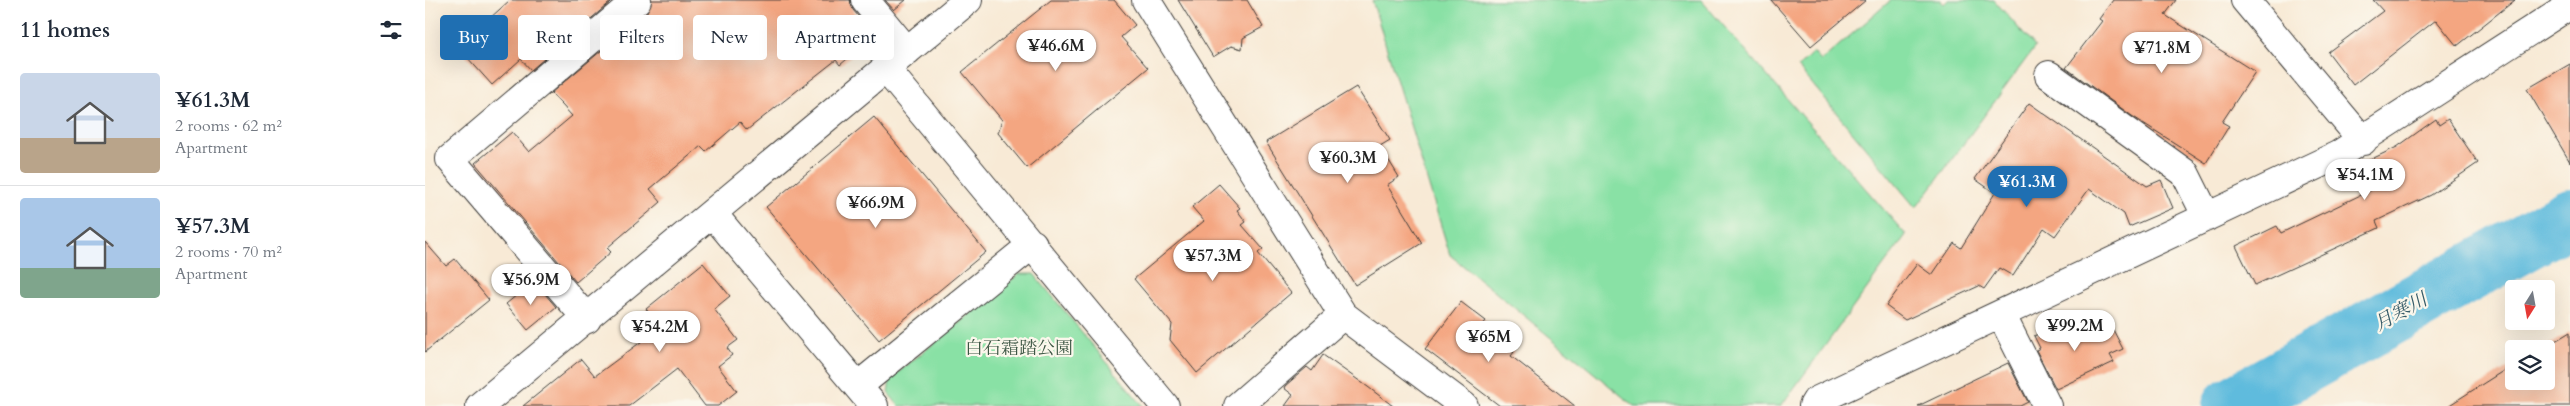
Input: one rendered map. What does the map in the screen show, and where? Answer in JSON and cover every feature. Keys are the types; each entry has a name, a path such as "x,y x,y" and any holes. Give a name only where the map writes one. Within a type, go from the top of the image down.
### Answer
{"street":[{"path":"587,319 450,159 637,0"},
{"path":"865,0 907,51"},
{"path":"480,406 587,319 968,0"},
{"path":"1146,0 1343,315 1465,406"},
{"path":"2245,0 2363,141"},
{"path":"1813,406 1816,401 2338,156 2570,5"},
{"path":"886,69 1033,244 1165,406"},
{"path":"2049,75 2185,173 2207,216"},
{"path":"713,214 866,396 1033,244"},
{"path":"2001,314 2047,406"},
{"path":"1238,406 1343,315"}],"green space":[{"path":"1372,0 1701,0 1906,235 1781,406 1634,406 1450,255"},
{"path":"1891,0 1940,0 1944,4 1948,0 1994,0 2035,47 1916,208 1798,67 1813,52 1821,61"},
{"name":"白石霜踏公園","path":"1019,274 1034,274 1143,406 899,406 888,393 890,379"}],"building":[{"path":"510,0 613,0 590,20 590,15 518,15 518,60 520,60 492,85 470,60 508,60 508,15 493,15"},
{"path":"652,0 850,0 853,10 857,15 777,15 777,60 836,60 747,130 740,122 706,151 701,146 650,189 661,202 607,248 611,252 576,282 475,163 512,132 529,152 572,116 551,93 600,52 600,60 683,60 683,15 643,15 647,12"},
{"path":"885,0 906,0 894,10"},
{"path":"1051,0 1114,0 1135,25 1121,37 1148,68 1027,168 998,133 1002,120 962,72"},
{"path":"1178,0 1247,0 1263,27 1243,38 1242,49 1231,46 1213,57"},
{"path":"1771,0 1866,0 1811,46"},
{"path":"2113,0 2176,0 2165,15 2255,72 2222,122 2229,126 2206,163 2132,116 2066,68 2102,21 2099,19"},
{"path":"2373,0 2515,0 2457,46 2436,20 2353,85 2328,52 2383,11"},
{"path":"522,60 543,60 531,70"},
{"path":"836,60 846,60 840,65"},
{"path":"2570,64 2570,162 2527,89"},
{"path":"1356,87 1390,140 1380,146 1399,177 1387,185 1422,243 1355,285 1266,142"},
{"path":"2029,103 2147,186 2161,180 2173,208 2129,227 2124,214 2089,189 2055,236 2044,228 2013,276 1999,268 1984,289 1979,286 1905,320 1886,306 1917,264 1932,275 1954,243 1961,248 1995,193 1975,179"},
{"path":"874,117 986,252 879,340 766,207"},
{"path":"2436,119 2439,125 2448,119 2478,163 2431,195 2376,221 2379,228 2255,285 2236,246 2277,226 2281,233 2371,190 2359,165 2397,147"},
{"path":"1219,184 1240,208 1237,210 1246,222 1242,225 1263,249 1258,253 1291,293 1197,373 1170,340 1172,324 1134,279 1204,221 1192,207"},
{"path":"425,242 446,266 455,259 489,300 425,352"},
{"path":"703,263 730,296 714,309 738,340 727,348 732,355 718,366 737,391 718,406 705,406 677,369 629,406 523,406 581,359 595,376 661,327 646,309"},
{"path":"534,281 556,307 528,330 506,304"},
{"path":"1461,302 1486,321 1481,327 1514,352 1511,356 1575,406 1500,406 1425,349"},
{"path":"2065,320 2075,341 2110,324 2123,349 2110,355 2114,362 2056,389 2036,350 2040,348 2034,336"},
{"path":"2570,332 2570,406 2448,406 2505,370 2505,390 2555,390 2555,341"},
{"path":"1323,355 1393,406 1285,406 1293,395 1284,388 1285,386 1307,367 1312,371"},
{"path":"2008,363 2028,402 2020,406 1918,406"}],"waterway":[{"name":"月寒川","path":"2231,406 2570,217"}]}
